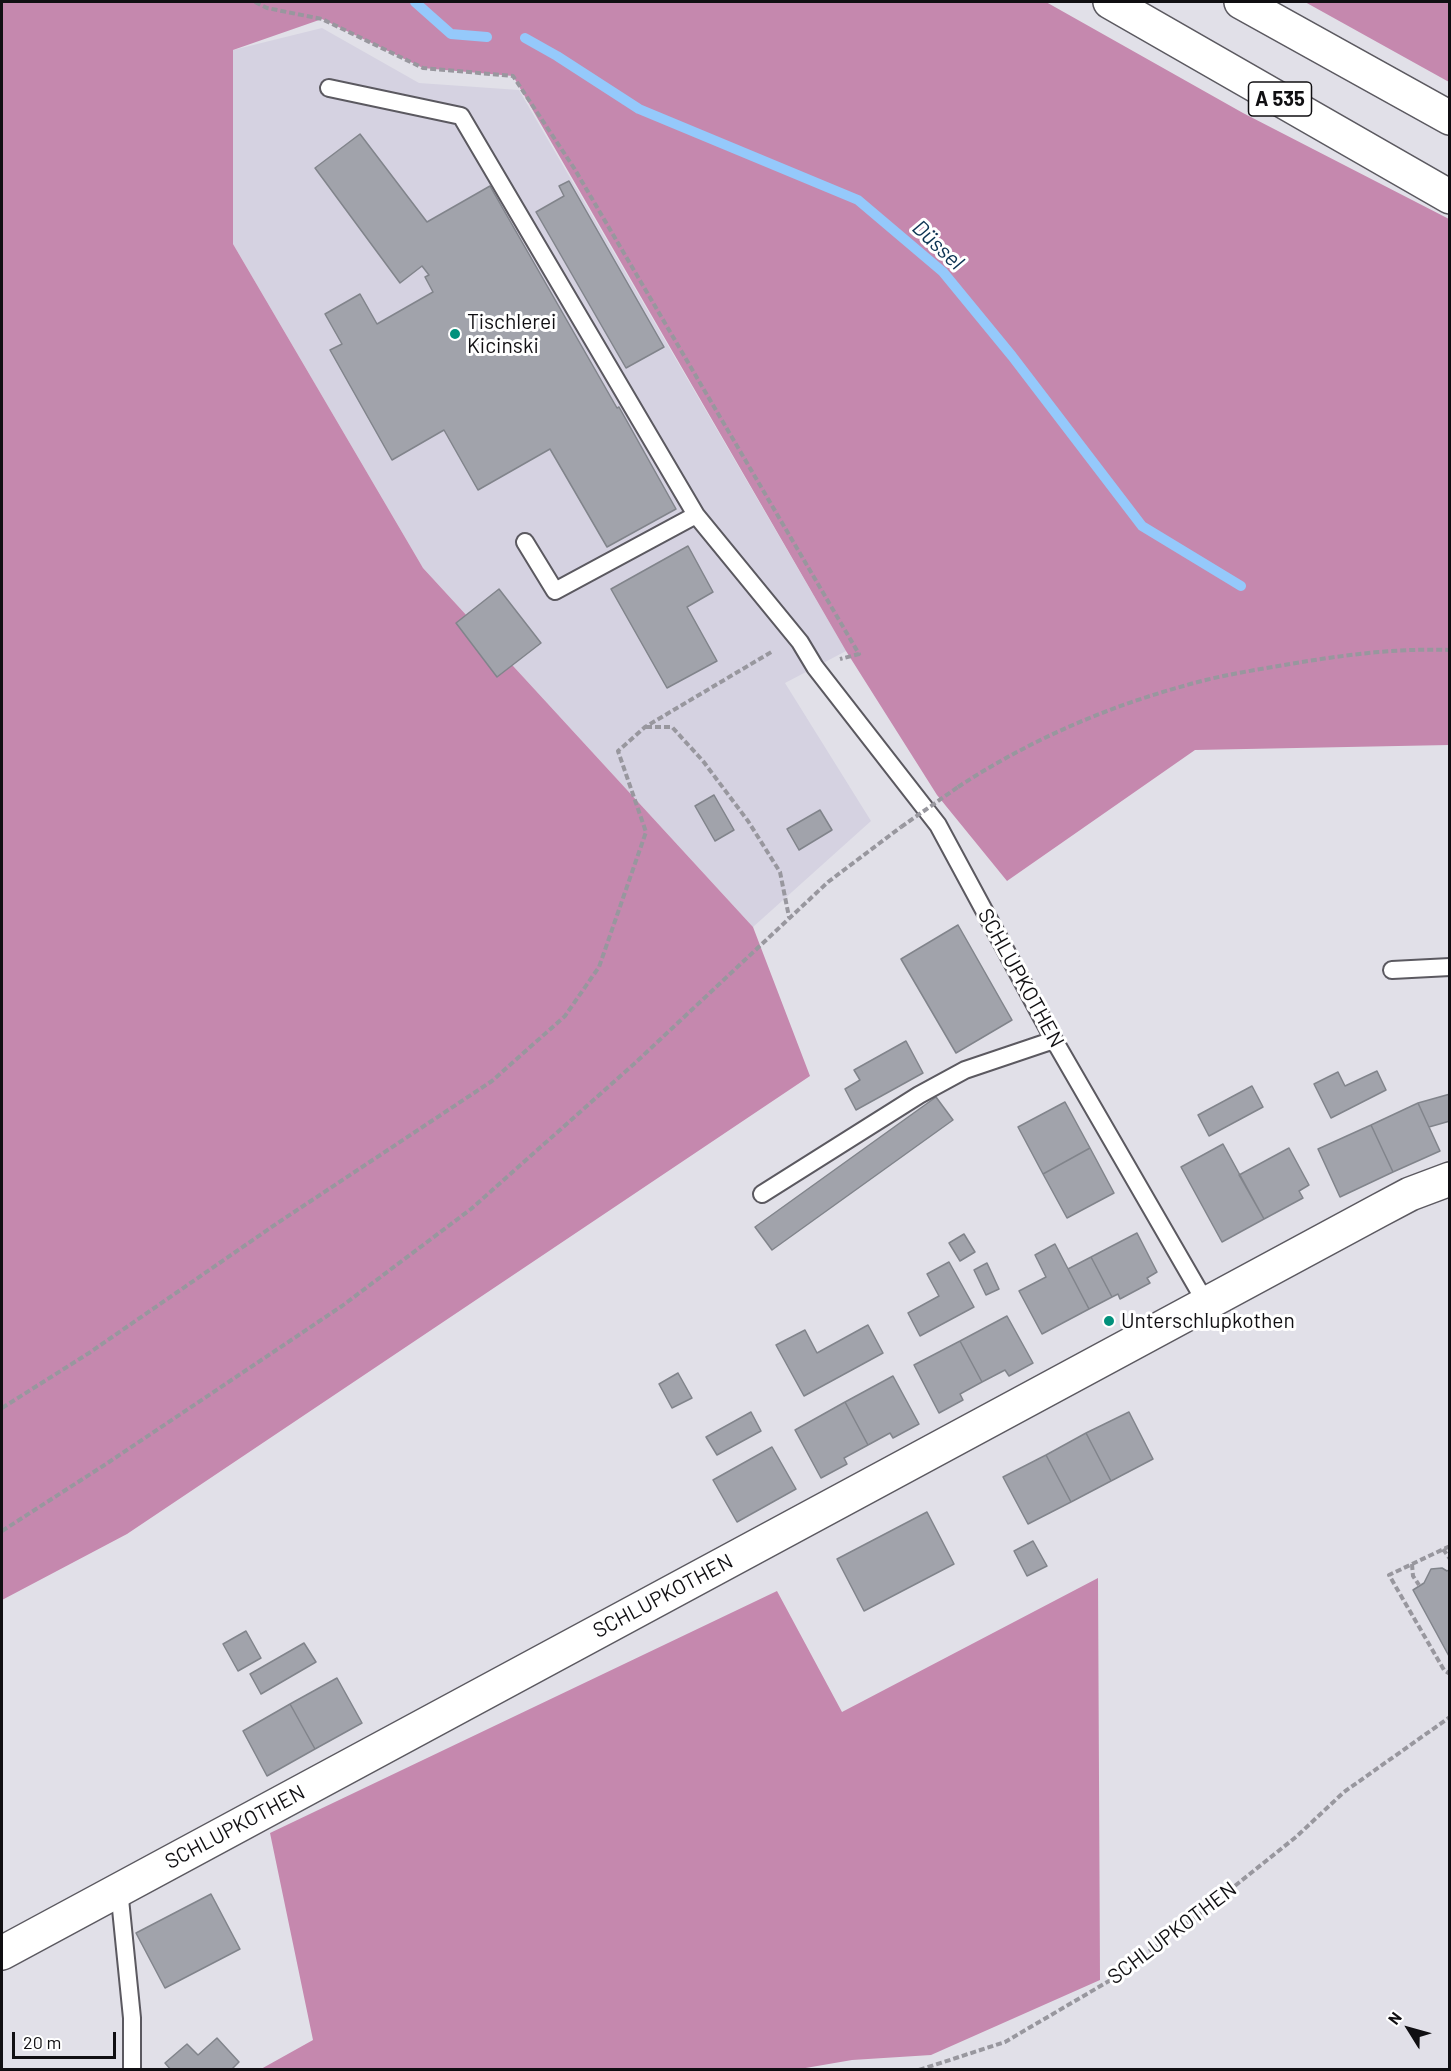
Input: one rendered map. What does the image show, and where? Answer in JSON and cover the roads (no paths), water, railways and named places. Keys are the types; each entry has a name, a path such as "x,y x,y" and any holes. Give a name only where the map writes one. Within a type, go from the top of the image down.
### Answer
{"main road":[{"name":"A 535","path":"1110,2 1449,197"},
{"path":"1241,2 1449,118"},
{"name":"SCHLUPKOTHEN","path":"2,1953 1206,1303 1410,1194 1449,1179"}],"lane":[{"name":"SCHLUPKOTHEN","path":"329,88 461,117 696,515 800,642 815,667 938,825 1054,1040 1206,1303"},
{"path":"525,542 555,591 696,515"},
{"path":"1392,970 1449,967"},
{"path":"762,1194 919,1095 965,1070 1054,1040"},
{"path":"119,1889 132,2018 132,2070"}],"waterway":[{"name":"Düssel","path":"415,2 451,34 487,37"},
{"name":"Düssel","path":"525,38 639,109 858,200 943,272 1012,356 1142,526 1241,586"}],"place":[{"name":"Tischlerei Kicinski","path":"455,334"},
{"name":"Unterschlupkothen","path":"1109,1321"}]}
